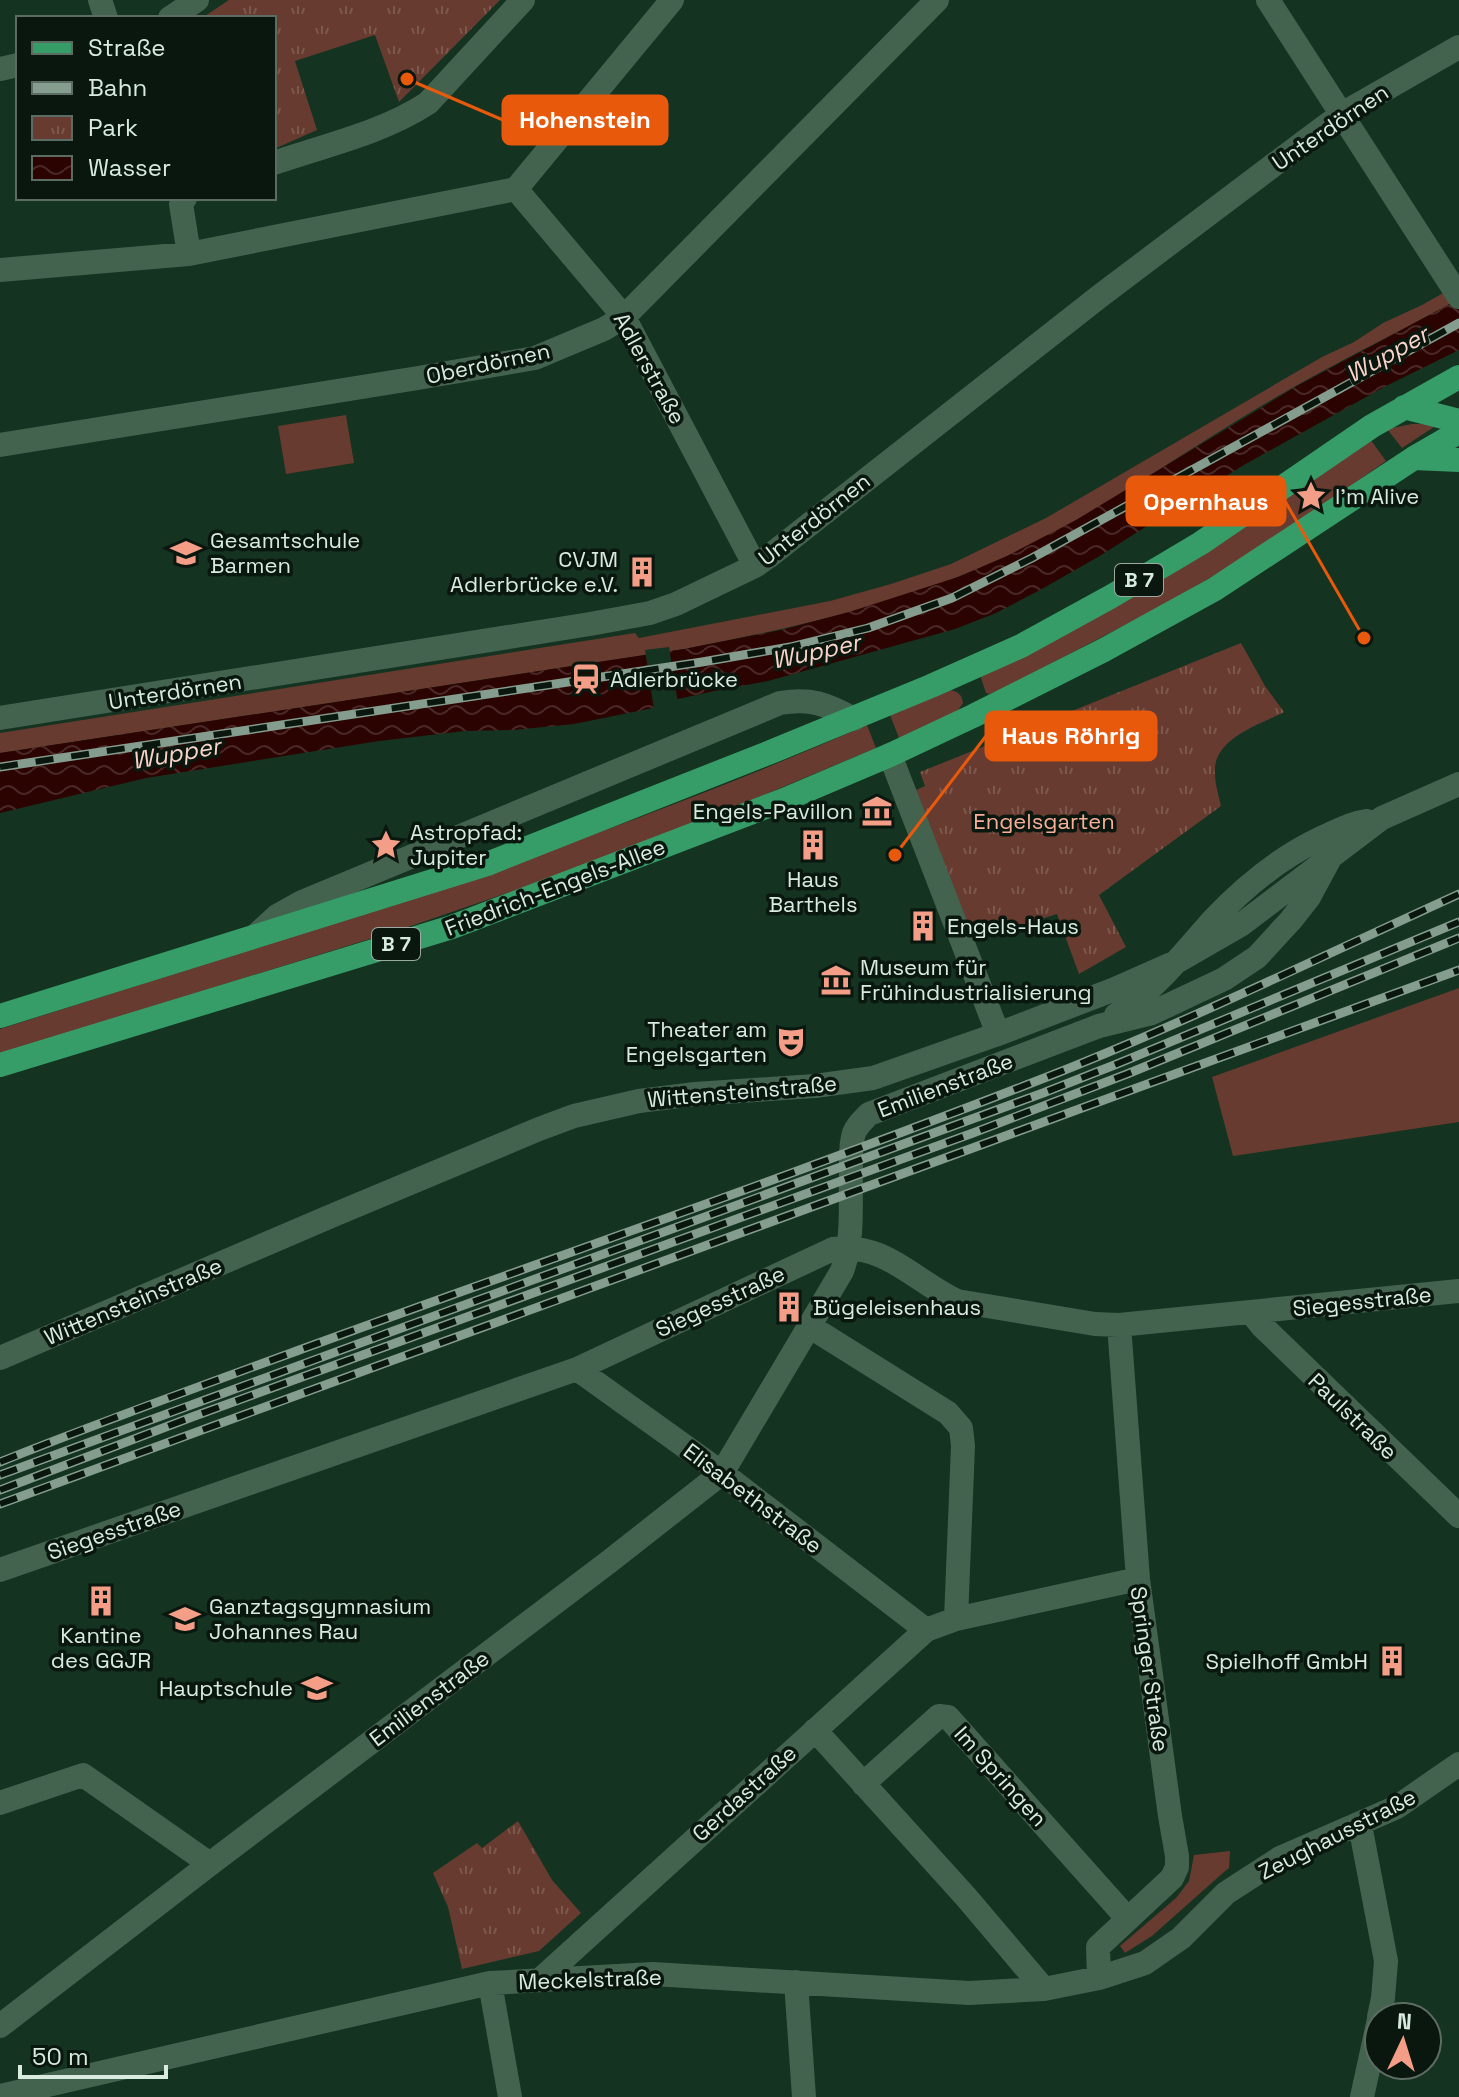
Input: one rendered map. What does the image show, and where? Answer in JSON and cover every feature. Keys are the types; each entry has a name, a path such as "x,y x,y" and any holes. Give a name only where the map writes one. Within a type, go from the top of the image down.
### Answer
{"main road":[{"name":"B 7","path":"0,1016 487,864 854,719 951,677 1021,646 1112,596 1201,543 1372,426 1459,377"},
{"path":"1404,407 1459,421"},
{"name":"Friedrich-Engels-Allee","path":"0,1065 452,927 784,800 890,755 1104,650 1215,589 1414,458 1459,432"},
{"path":"1414,458 1459,460"},
{"path":"951,677 970,683 976,691 977,703 973,716"}],"street":[{"path":"173,16 197,0"},
{"path":"276,162 387,125 419,109 523,0"},
{"path":"0,270 189,254 516,189 672,0"},
{"name":"Oberdörnen","path":"0,445 535,358 604,329 624,317 937,0"},
{"path":"1268,0 1455,291"},
{"name":"Unterdörnen","path":"0,718 545,632 650,613 676,604 768,557 1100,296 1342,114 1459,47"},
{"name":"Adlerstraße","path":"516,189 624,317 755,566"},
{"path":"184,200 181,204 189,254"},
{"path":"254,937 277,916 302,902 780,703 801,700 818,703 854,719"},
{"path":"890,755 998,1034"},
{"name":"Wittensteinstraße","path":"0,1358 574,1116 639,1101 873,1078 1115,989 1176,962 1242,924 1382,818 1459,784"},
{"name":"Emilienstraße","path":"1099,1026 1139,1000 1241,892 1274,864 1354,823 1382,818"},
{"name":"Emilienstraße","path":"0,2026 722,1473 842,1271 851,1235 853,1137 860,1122 869,1114 1099,1026 1152,1013 1224,979 1257,957 1309,897 1330,858"},
{"name":"Siegesstraße","path":"0,1570 577,1369 833,1249 849,1247 872,1251 891,1259 957,1301 1095,1324 1119,1325 1459,1291"},
{"name":"Paulstraße","path":"1251,1312 1315,1379 1459,1516"},
{"name":"Springer Straße","path":"1099,1978 1098,1947 1172,1878 1177,1867 1138,1579 1119,1325"},
{"path":"809,1326 948,1413 961,1428 963,1446 956,1619"},
{"name":"Elisabethstraße","path":"577,1369 722,1473 926,1630"},
{"name":"Gerdastraße","path":"540,1980 926,1630 956,1619 1138,1579"},
{"name":"Im Springen","path":"863,1784 939,1716 948,1717 1127,1918"},
{"path":"815,1730 1044,1989"},
{"name":"Zeughausstraße","path":"1181,1938 1226,1893 1280,1858 1397,1807 1459,1764"},
{"path":"0,1803 83,1775 210,1864"},
{"path":"1360,1825 1386,1961 1382,2001"},
{"name":"Meckelstraße","path":"0,2096 490,1983 653,1974 969,1993 1044,1989 1099,1978 1145,1963 1181,1938"},
{"path":"796,1982 804,2097"},
{"path":"490,1983 510,2097"}],"green space":[{"path":"229,0 500,0 399,102 375,35 295,61 317,130 276,148 276,16 205,16"},
{"path":"1459,284 1459,299 1281,394 1069,524 966,574 887,601 807,623 684,649 0,753 0,733 635,633 639,638 830,601 891,584 951,564 1046,518 1322,357"},
{"path":"346,415 354,463 286,474 278,426"},
{"path":"1412,424 1434,427 1402,448 1387,429"},
{"path":"1370,439 1386,461 1297,523 1169,602 1002,689 986,693 981,678 983,673"},
{"name":"Engelsgarten","path":"1241,643 1284,712 1242,733 1224,747 1215,767 1221,806 1099,895 1126,947 1079,974 1057,914 973,940 916,790 925,786 920,772"},
{"path":"950,690 959,694 963,703 957,712 899,738 890,715"},
{"path":"867,725 876,748 730,809 548,879 408,927 0,1054 0,1029 438,889 654,812"},
{"path":"1459,988 1459,1122 1233,1156 1212,1077"},
{"path":"518,1821 552,1880 581,1913 539,1951 462,1969 448,1907 433,1873 477,1843 482,1848"},
{"path":"1230,1851 1229,1868 1152,1936 1125,1953 1120,1946 1176,1898 1189,1881 1194,1855"}],"water":[{"name":"Wupper","path":"1459,299 1459,350 1384,387 1242,466 1040,590 996,613 955,629 768,681 574,724 465,731 379,741 146,778 0,813 0,753 684,649 781,630 958,577 1007,556 1076,520 1297,386"}],"pier":[{"name":"Adlerbrücke","path":"669,647 678,703 654,710 645,650"}],"railway":[{"path":"0,767 702,662 790,647 868,628 952,598 1032,558 1459,323"},
{"path":"0,1462 188,1390 1034,1082 1195,1015 1459,894"},
{"path":"0,1475 1043,1093 1459,922"},
{"path":"0,1490 973,1133 1127,1074 1459,938"},
{"path":"0,1504 1459,970"}],"place":[{"name":"Hohenstein","path":"407,79"},
{"name":"I'm Alive","path":"1311,496"},
{"name":"Gesamtschule Barmen","path":"186,553"},
{"name":"CVJM Adlerbrücke e.V.","path":"642,572"},
{"name":"Opernhaus","path":"1364,638"},
{"name":"Adlerbrücke","path":"586,679"},
{"name":"Engels-Pavillon","path":"877,811"},
{"name":"Astropfad: Jupiter","path":"386,845"},
{"name":"Haus Barthels","path":"813,845"},
{"name":"Haus Röhrig","path":"895,855"},
{"name":"Engels-Haus","path":"923,926"},
{"name":"Museum für Frühindustrialisierung","path":"836,980"},
{"name":"Theater am Engelsgarten","path":"791,1042"},
{"name":"Bügeleisenhaus","path":"789,1307"},
{"name":"Kantine des GGJR","path":"101,1601"},
{"name":"Ganztagsgymnasium Johannes Rau","path":"185,1619"},
{"name":"Spielhoff GmbH","path":"1392,1661"},
{"name":"Hauptschule","path":"317,1688"}]}
